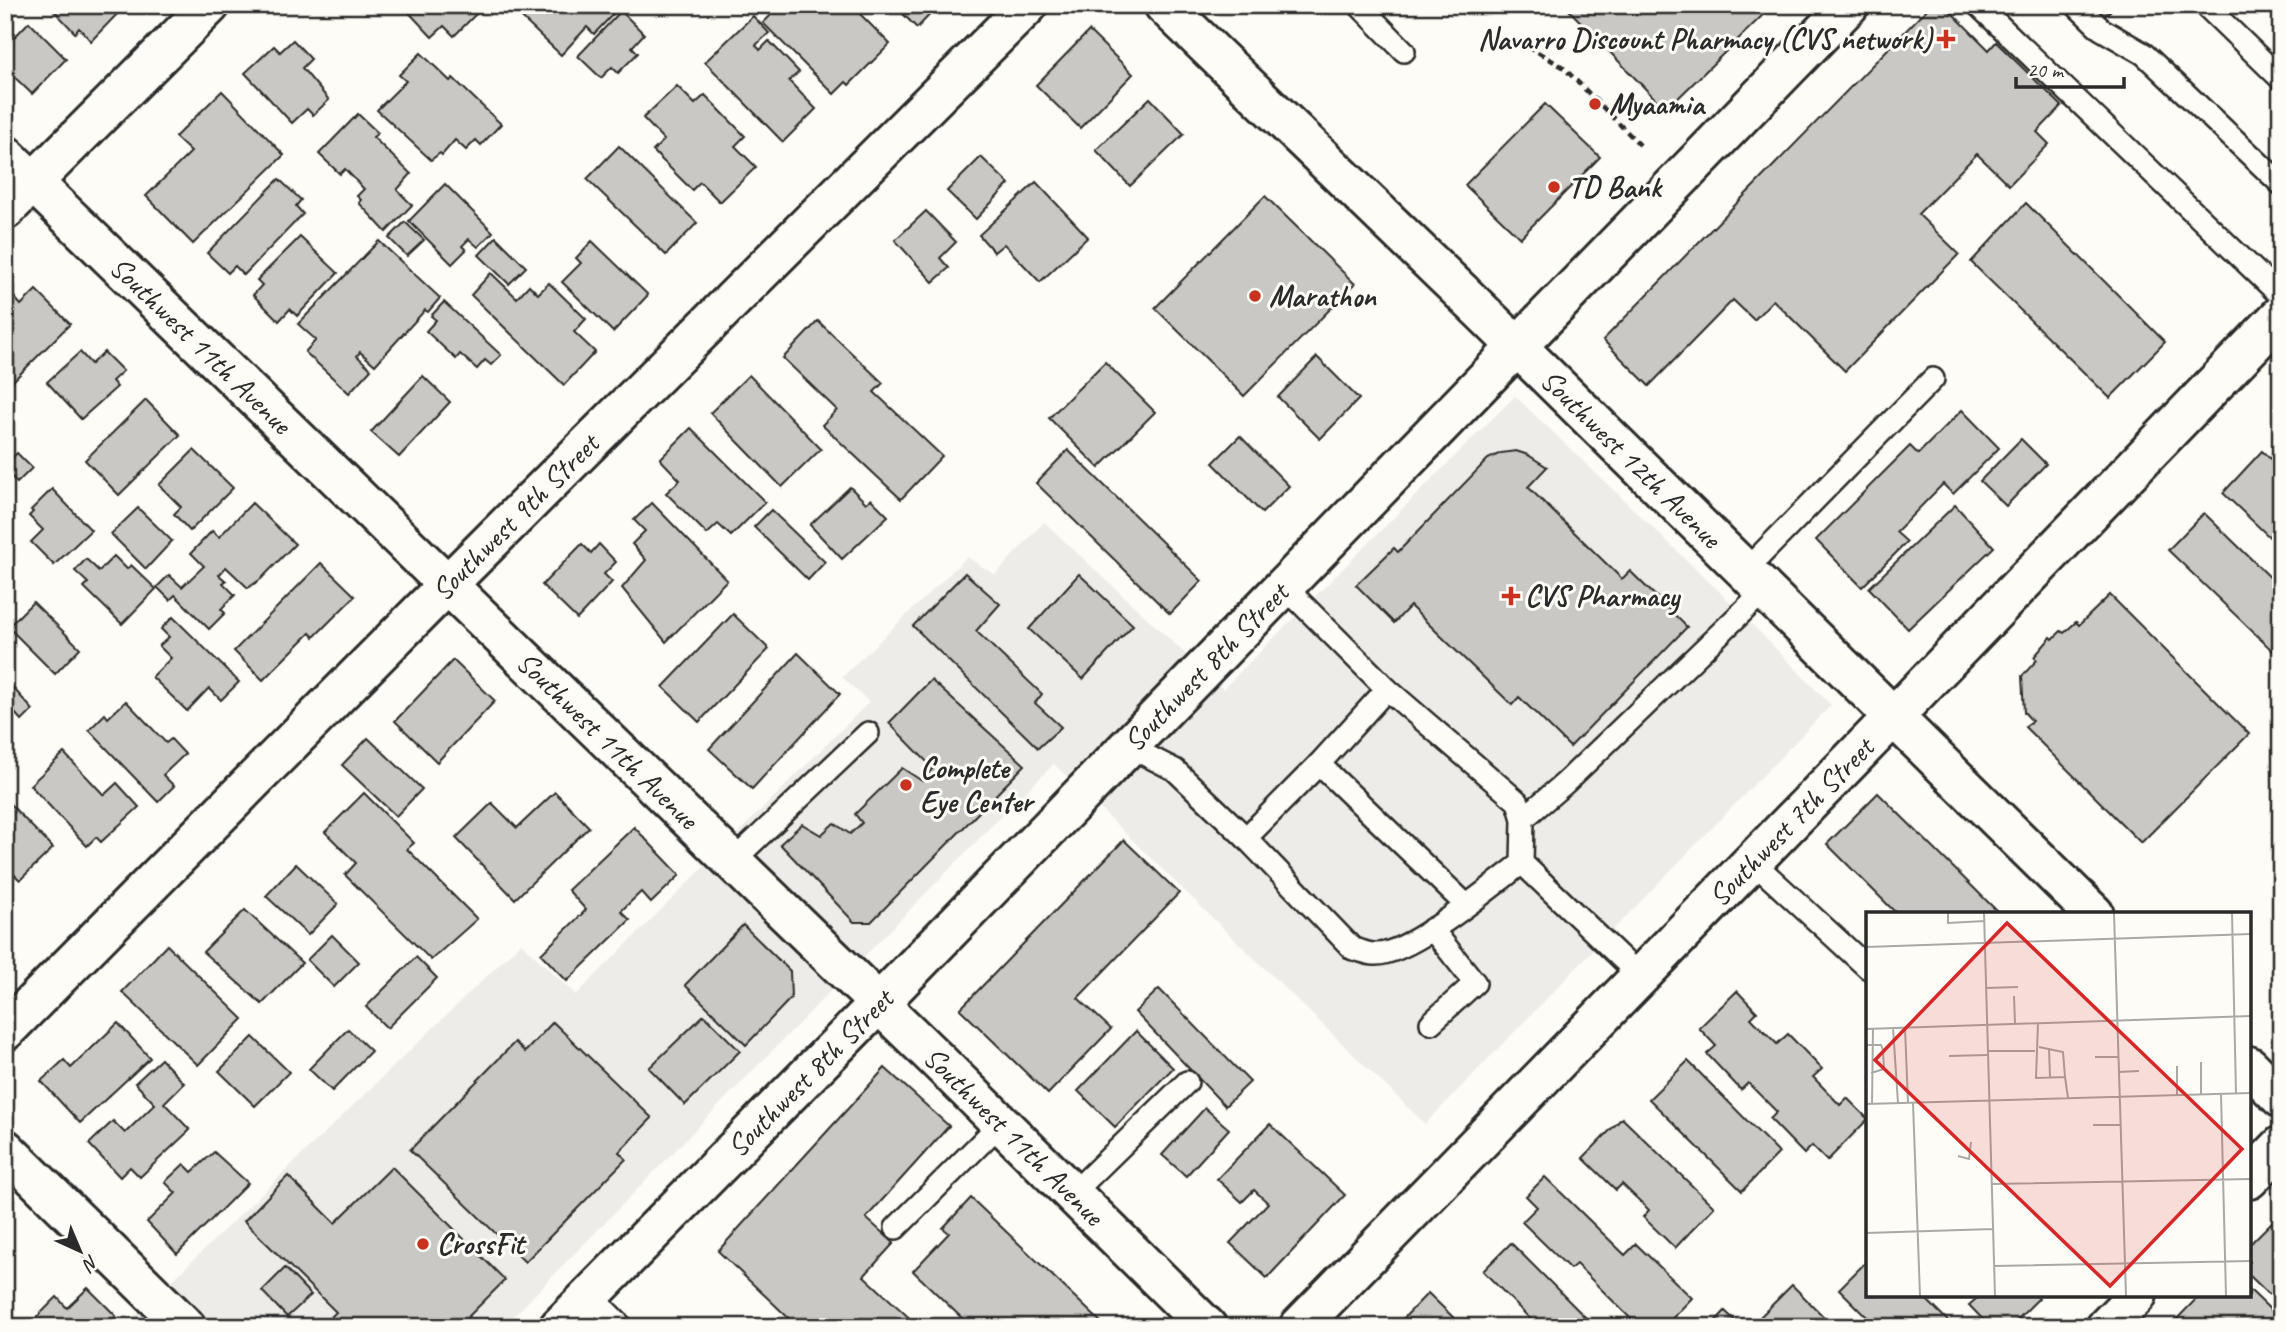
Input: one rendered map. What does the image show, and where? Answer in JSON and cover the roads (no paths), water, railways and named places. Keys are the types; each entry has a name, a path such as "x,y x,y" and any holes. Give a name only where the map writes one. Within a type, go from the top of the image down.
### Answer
{"main road":[{"path":"5,211 210,5"},
{"name":"Southwest 9th Street","path":"5,1031 1028,5"},
{"name":"Southwest 12th Avenue","path":"1164,5 1894,716 2081,909"},
{"name":"Southwest 8th Street","path":"559,1327 879,1003 1849,5"},
{"name":"Southwest 11th Avenue","path":"5,155 879,1003 1207,1327"},
{"name":"Southwest 7th Street","path":"1299,1327 2281,315"},
{"path":"2251,1068 2281,1098"},
{"path":"2251,1177 2281,1146"},
{"path":"5,1149 186,1327"},
{"path":"2106,1327 2135,1297"}],"lane":[{"path":"1359,5 1404,51"},
{"path":"1978,5 2281,296"},
{"path":"2076,5 2101,29 2144,54 2281,184"},
{"path":"2205,5 2281,79"},
{"path":"1523,819 1565,783 1755,581 1933,379"},
{"path":"1283,586 1387,689 1518,802 1523,819 1522,863 1640,976"},
{"path":"1246,838 1319,764 1387,689"},
{"path":"732,862 868,733"},
{"path":"1128,746 1175,770 1246,838 1353,949 1376,955 1404,947 1522,863"},
{"path":"1319,764 1466,905"},
{"path":"1752,862 1866,966"},
{"path":"1431,1023 1475,983 1432,929"},
{"path":"1072,1194 1187,1082"},
{"path":"896,1228 1001,1123"},
{"path":"590,1295 622,1327"}],"place":[{"name":"Navarro Discount Pharmacy (CVS network)","path":"1946,39"},
{"name":"Myaamia","path":"1595,104"},
{"name":"TD Bank","path":"1554,187"},
{"name":"Marathon","path":"1255,296"},
{"name":"CVS Pharmacy","path":"1511,596"},
{"name":"Complete Eye Center","path":"906,785"},
{"name":"CrossFit","path":"423,1244"}]}
